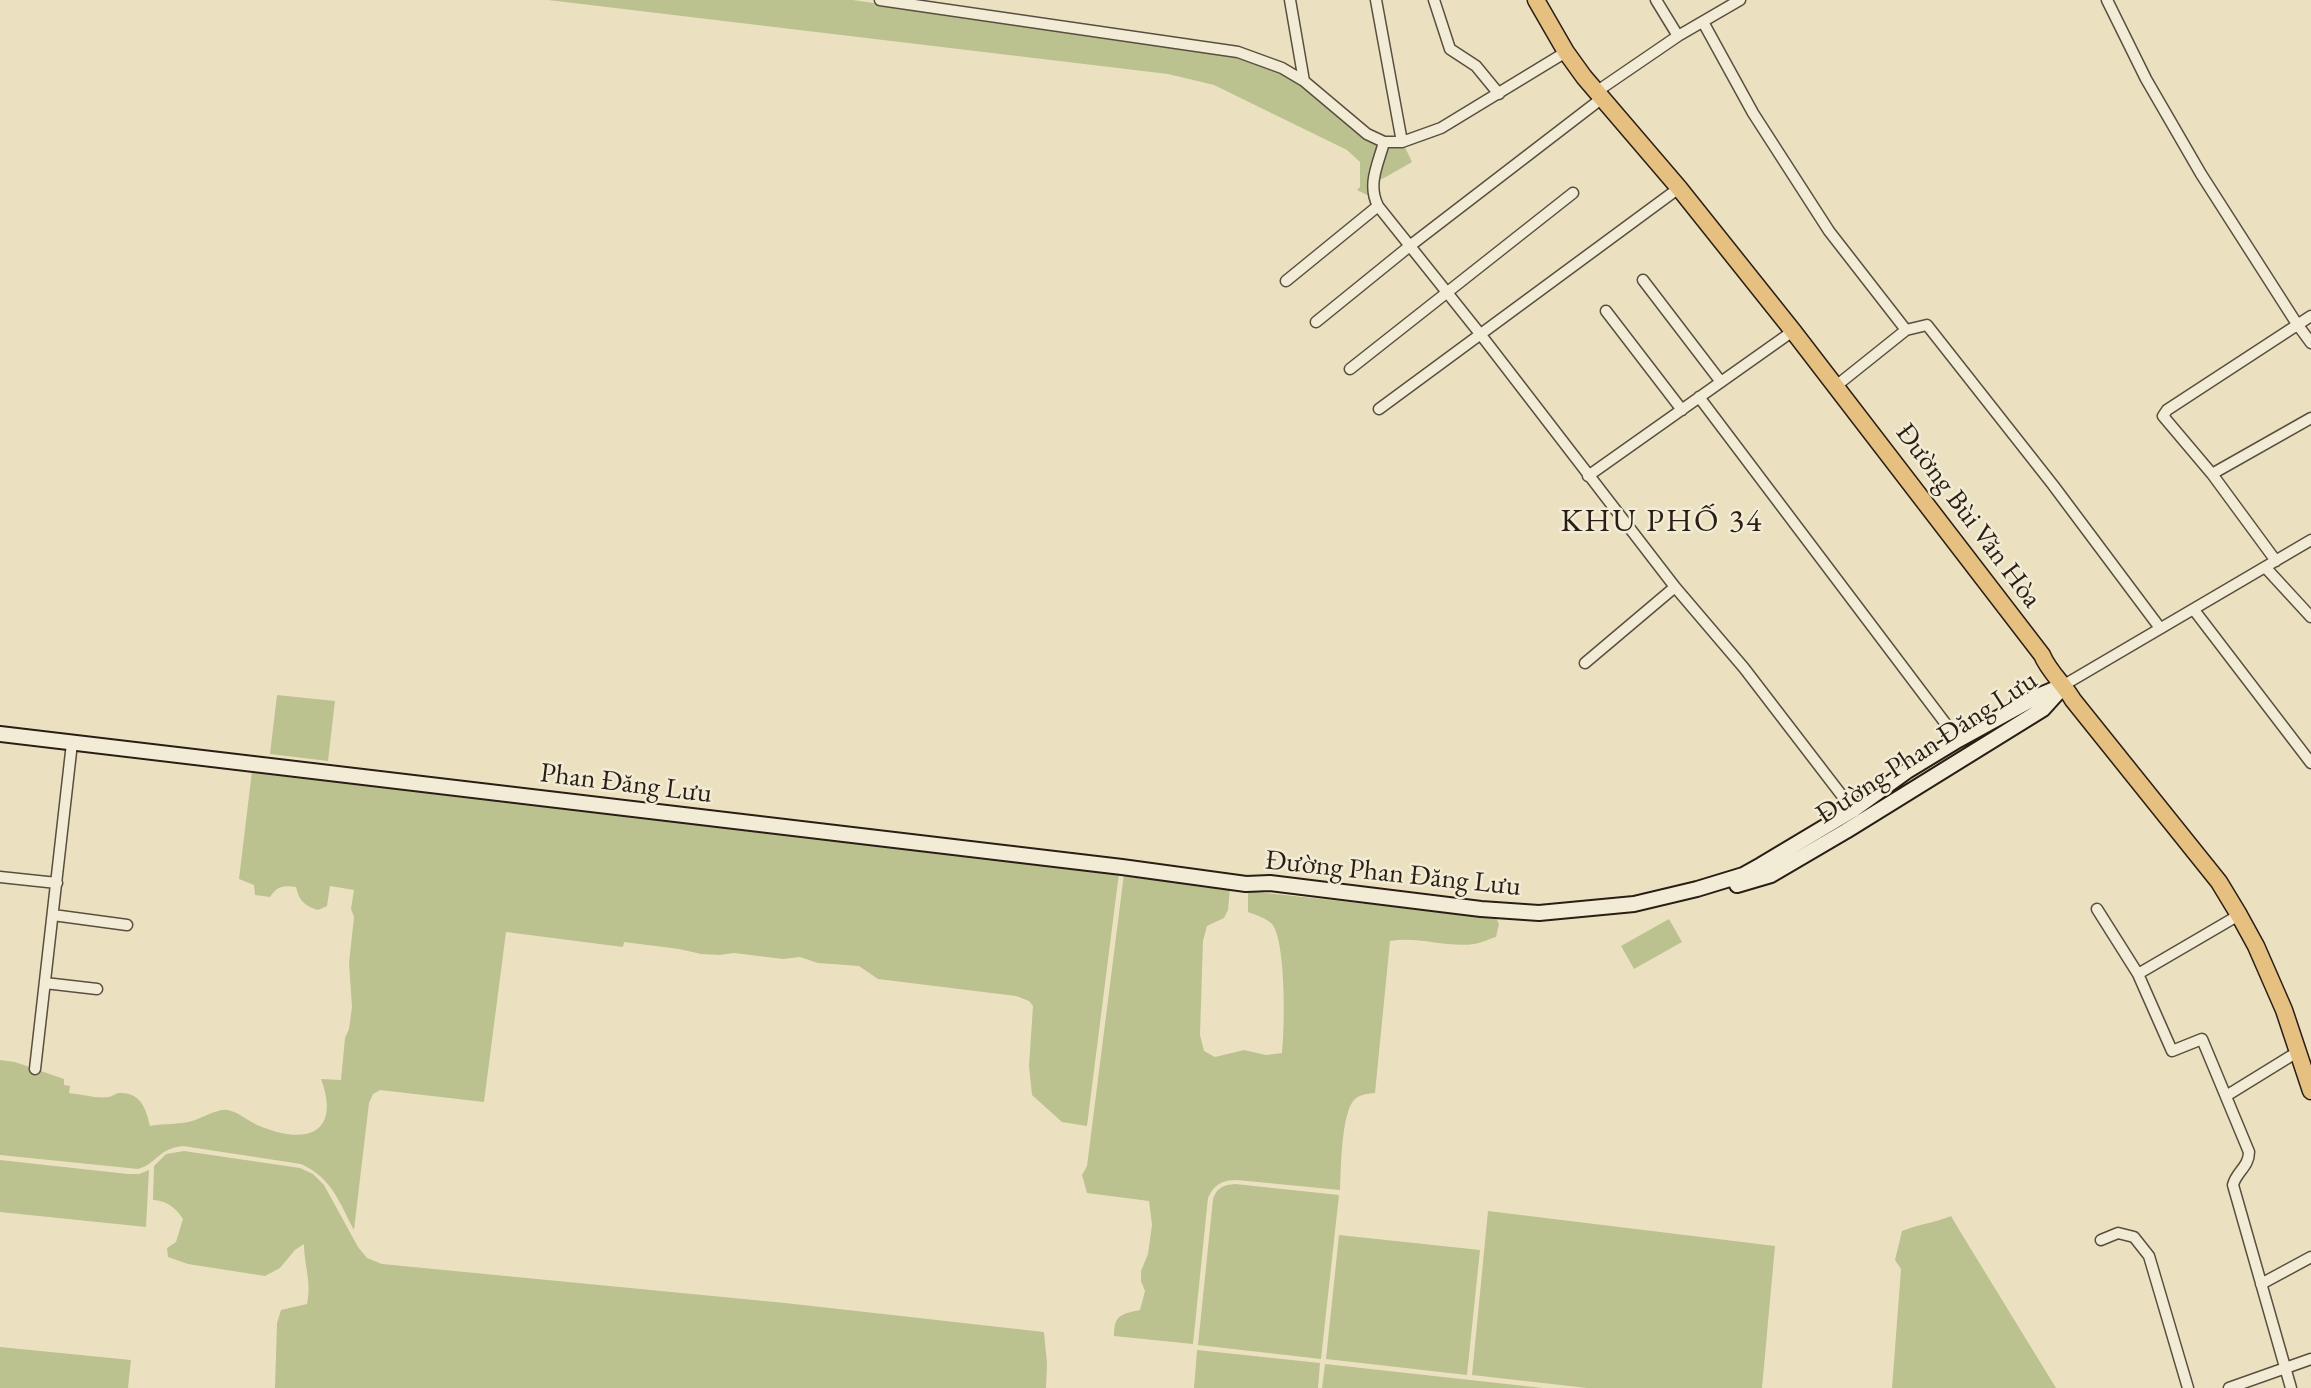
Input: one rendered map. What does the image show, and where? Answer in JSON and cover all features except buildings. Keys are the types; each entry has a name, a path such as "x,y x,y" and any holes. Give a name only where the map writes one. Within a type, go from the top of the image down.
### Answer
{"main road":[{"name":"Đường Bùi Văn Hòa","path":"1536,0 1566,52 1599,95 1793,331 2073,699 2219,882 2239,915 2273,985 2310,1087"}],"street":[{"path":"883,0 1238,52 1282,68 1304,81 1367,134 1384,142 1402,142 1441,128 1566,52"},
{"path":"1290,0 1304,81"},
{"path":"1376,0 1402,142"},
{"path":"1434,0 1450,49 1476,66 1499,94"},
{"path":"1656,0 1678,36"},
{"path":"1316,322 1599,95 1678,36 1740,0"},
{"path":"2107,0 2146,79 2201,174 2311,343"},
{"path":"1703,22 1754,113 1829,231 1906,330"},
{"path":"1384,142 1371,186 1378,206 1675,587 1744,668 1853,810"},
{"path":"1379,409 1678,188"},
{"path":"1350,369 1573,193"},
{"path":"1286,281 1378,206"},
{"path":"1643,280 1721,382"},
{"path":"1606,311 1682,410"},
{"path":"2276,561 2212,474 2163,416 2311,316"},
{"path":"1836,386 1906,330 1927,325 2160,628"},
{"path":"1588,476 1793,331"},
{"path":"1699,397 1958,740"},
{"path":"2212,474 2311,418"},
{"path":"2064,685 2311,540"},
{"path":"2265,567 2311,617"},
{"path":"1585,663 1675,587"},
{"path":"2194,610 2311,763"},
{"name":"Đường Phan Đăng Lưu","path":"1245,884 1260,889 1445,911 1583,920 1668,905 1722,885 1761,865 1853,810 1907,771 1958,740 2038,696 2064,685"},
{"name":"Đường Phan Đăng Lưu","path":"1722,885 1770,875 1846,831 2043,709 2064,685"},
{"name":"Phan Đăng Lưu","path":"0,734 1245,884"},
{"path":"35,1069 72,743"},
{"path":"0,877 57,883"},
{"path":"2097,909 2138,974 2172,1051 2202,1039 2249,1152 2246,1167 2237,1175 2233,1185 2291,1388"},
{"path":"53,915 127,925"},
{"path":"2138,974 2239,915"},
{"path":"45,983 97,989"},
{"path":"2226,1096 2299,1051"},
{"path":"2101,1240 2118,1233 2134,1237 2142,1244 2149,1256 2188,1388"},
{"path":"2261,1284 2311,1257"},
{"path":"2229,1388 2311,1359"}],"green space":[{"path":"548,0 853,0 1238,56 1280,72 1302,84 1365,137 1404,145 1412,162 1369,183 1369,196 1357,190 1360,187 1360,162 1347,150 1214,85 1168,74"},
{"path":"277,695 335,701 328,761 270,754"},
{"path":"252,771 1119,873 1087,1126 1062,1122 1032,1095 1029,1066 1033,1006 1029,1001 1016,996 878,979 859,966 818,963 800,957 783,959 734,953 701,954 624,942 623,947 506,932 484,1102 380,1090 373,1094 369,1103 354,1230 327,1184 301,1164 183,1146 168,1150 138,1169 0,1155 0,1060 15,1062 64,1079 64,1085 70,1086 69,1093 99,1097 119,1093 133,1095 144,1108 150,1126 187,1122 224,1110 237,1113 262,1127 293,1135 316,1130 323,1123 327,1112 321,1079 341,1080 345,1038 352,1007 349,963 354,890 330,886 327,906 318,910 303,902 296,887 281,887 270,897 255,895 254,885 239,879"},
{"path":"1124,874 1230,888 1228,910 1224,918 1207,926 1203,941 1200,1035 1204,1051 1215,1057 1244,1050 1266,1055 1282,1053 1284,1006 1277,933 1272,924 1264,918 1248,912 1248,891 1496,918 1499,924 1496,937 1474,944 1390,941 1375,1093 1354,1100 1346,1118 1340,1190 1237,1180 1223,1182 1213,1189 1208,1198 1193,1344 1114,1336 1117,1319 1124,1314 1140,1310 1145,1291 1141,1271 1148,1254 1152,1225 1149,1201 1087,1193 1082,1175 1087,1166"},
{"path":"1669,919 1682,942 1634,969 1621,946"},
{"path":"184,1151 300,1168 313,1174 324,1185 358,1247 367,1258 382,1264 785,1303 1044,1332 1046,1388 275,1388 277,1323 281,1310 307,1304 309,1289 304,1244 295,1250 280,1268 265,1276 188,1264 168,1257 167,1248 176,1242 183,1219 170,1205 153,1200 154,1166 166,1154"},
{"path":"0,1160 128,1174 149,1170 146,1227 0,1212"},
{"path":"1235,1184 1339,1195 1321,1359 1198,1345 1213,1199 1221,1187"},
{"path":"1488,1211 1775,1246 1762,1388 1587,1388 1472,1375"},
{"path":"1951,1216 2056,1388 1892,1388 1901,1269 1895,1260 1902,1231"},
{"path":"1339,1235 1480,1250 1467,1375 1326,1359"},
{"path":"0,1347 131,1360 128,1388 0,1388"},
{"path":"1197,1350 1320,1363 1318,1388 1194,1388"},
{"path":"1325,1364 1543,1388 1322,1388"}],"district":[{"name":"KHU PHỐ 34","path":"1662,522"}]}
